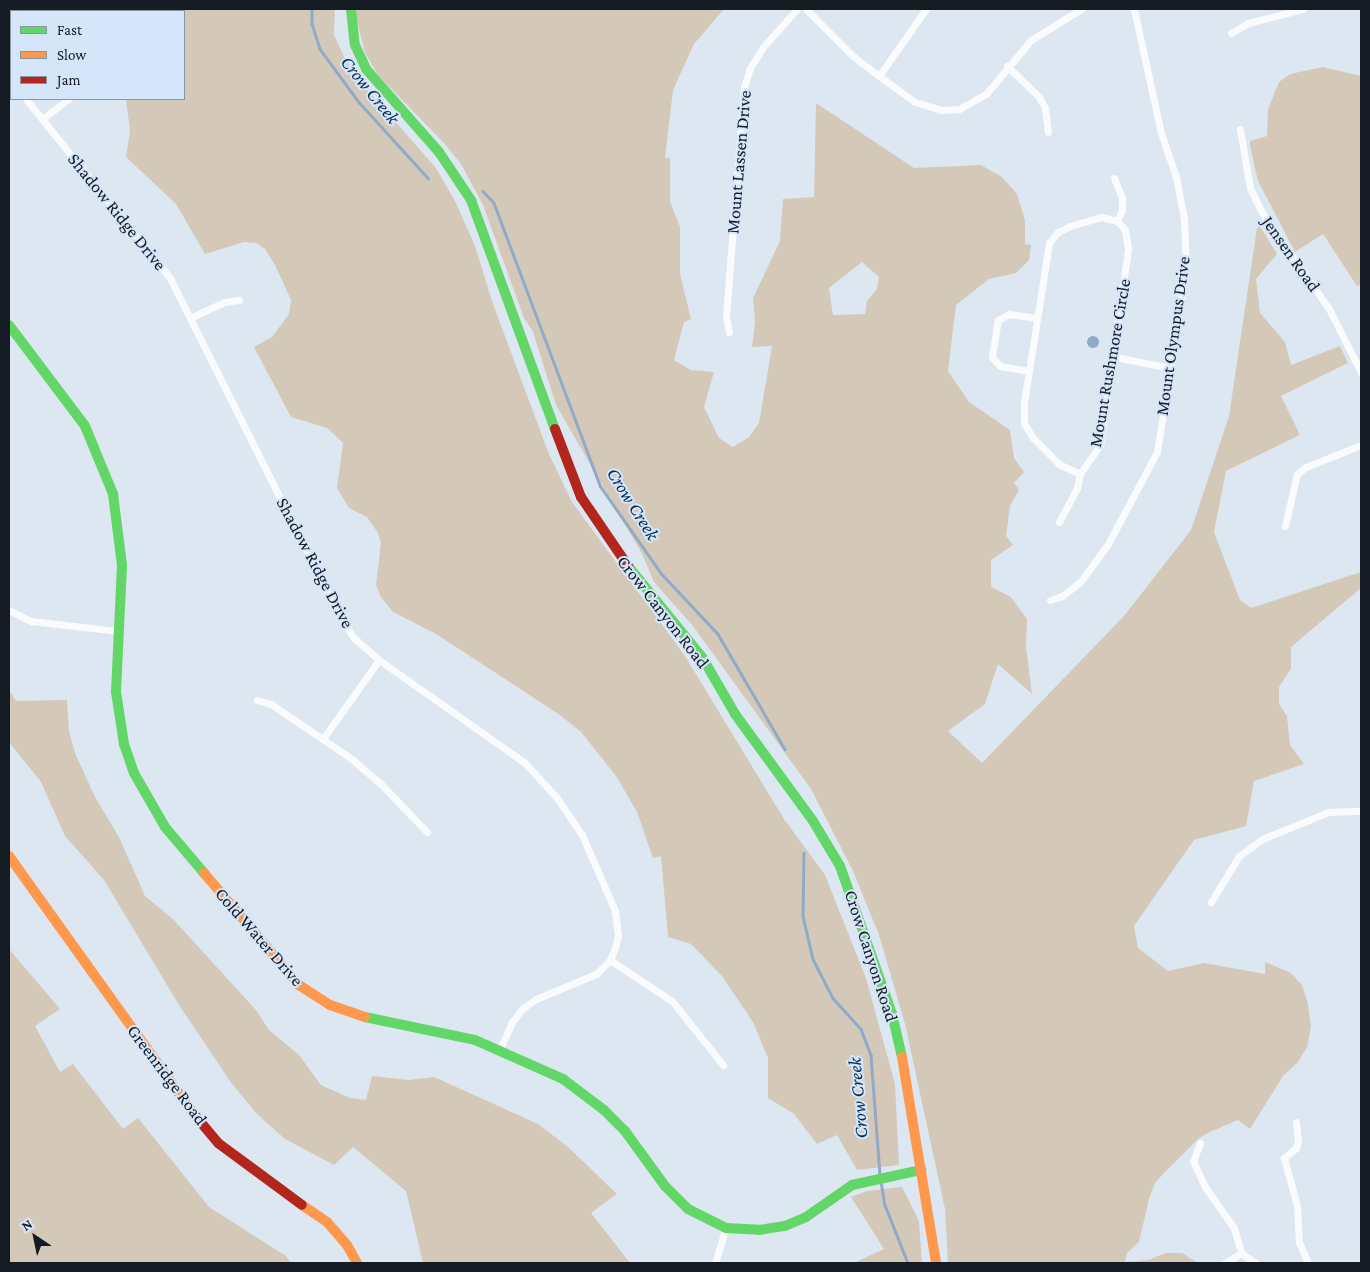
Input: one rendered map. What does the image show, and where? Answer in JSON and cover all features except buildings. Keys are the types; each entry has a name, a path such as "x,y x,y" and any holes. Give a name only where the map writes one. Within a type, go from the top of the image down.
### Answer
{"street":[{"name":"Crow Canyon Road","path":"351,9 355,46 366,69 439,152 471,200 512,319 580,497 643,588 702,657 735,714 814,821 840,866 901,1050 936,1263"},
{"name":"Mount Lassen Drive","path":"729,332 726,316 744,88 750,68 763,47 797,9"},
{"path":"806,9 854,56 879,76 915,102 942,110 959,109 986,94 1007,66 1031,40 1081,9"},
{"path":"879,76 926,9"},
{"name":"Mount Olympus Drive","path":"1050,600 1062,596 1081,580 1108,544 1139,492 1157,452 1186,269 1184,218 1176,177 1161,132 1134,9"},
{"path":"1231,33 1248,23 1303,9"},
{"path":"1007,66 1039,97 1045,108 1048,132"},
{"name":"Shadow Ridge Drive","path":"27,100 170,278 335,608 354,638 379,660 524,763 557,798 582,835 616,910 618,935 610,960"},
{"path":"42,120 68,100"},
{"name":"Jensen Road","path":"1240,129 1250,188 1261,211 1329,308 1361,372"},
{"path":"1080,474 1059,464 1033,438 1024,423 1029,371 1049,243 1058,232 1102,217 1117,221 1122,210 1122,198 1114,178"},
{"name":"Mount Rushmore Circle","path":"1059,522 1077,488 1080,474 1100,444 1115,357 1128,249 1125,230 1117,221"},
{"path":"190,318 224,302 239,300"},
{"path":"1029,371 1000,366 992,357 998,320 1009,314 1036,318"},
{"name":"Cold Water Drive","path":"9,325 75,410 105,470 113,494 122,542 118,631 118,714 129,758 138,780 166,827 287,973 312,995 348,1012 460,1036 500,1049 563,1079 604,1110 641,1149 676,1198 688,1210 726,1228 759,1230 785,1226 806,1217 852,1185 874,1178 921,1170"},
{"path":"1115,357 1171,368"},
{"path":"1285,526 1297,474 1306,467 1361,445"},
{"path":"9,610 31,622 118,631"},
{"path":"324,737 379,660"},
{"path":"257,700 271,704 324,737 380,783 427,832"},
{"path":"1211,902 1239,856 1262,839 1328,812 1361,811"},
{"name":"Greenridge Road","path":"9,856 200,1121 218,1143 247,1167 326,1222 357,1263"},
{"path":"500,1049 512,1022 523,1008 536,999 585,981 610,960 672,1001 723,1065"},
{"path":"1296,1122 1298,1141 1296,1148 1284,1158 1297,1206 1299,1242 1308,1263"},
{"path":"1200,1143 1192,1162 1205,1187 1234,1228 1242,1253 1256,1263"},
{"path":"715,1263 726,1228"},
{"path":"1225,1263 1242,1253"}],"shaded area":[{"path":"43,9 335,9 334,35 345,59 364,86 436,168 455,201 475,246 493,304 549,454 572,502 685,656 784,819 825,875 866,978 895,1084 899,1165 857,1170 837,1135 817,1144 794,1114 768,1098 768,1058 753,1022 722,976 691,944 668,937 661,856 653,858 637,812 616,776 581,732 560,715 436,634 393,612 381,597 376,585 381,543 378,533 367,517 349,508 337,488 343,443 327,428 291,417 254,347 272,337 289,314 291,300 275,265 265,249 256,243 244,242 205,254 176,204 126,157 130,131 126,100 185,100 185,10"},
{"path":"354,9 724,9 694,44 673,90 665,158 670,158 670,201 680,227 680,274 691,319 684,322 674,360 691,370 714,372 704,407 719,438 733,447 749,437 759,423 772,346 752,347 755,321 753,298 780,241 783,199 814,197 816,103 914,168 981,165 1002,177 1017,194 1025,220 1025,244 1031,245 1029,260 1016,273 989,279 956,305 948,371 969,402 1010,430 1014,458 1024,472 1014,483 1019,490 1010,506 1006,536 1013,545 991,560 991,587 1011,597 1027,619 1026,647 1032,694 998,664 985,704 948,731 982,763 1124,616 1191,530 1229,416 1257,228 1260,226 1277,254 1256,279 1260,313 1285,342 1291,365 1340,346 1348,363 1281,396 1300,435 1226,471 1214,532 1240,600 1251,608 1361,572 1361,588 1291,647 1291,669 1279,687 1279,704 1287,716 1290,745 1304,764 1254,781 1246,826 1194,840 1134,926 1138,948 1168,971 1204,963 1265,974 1265,962 1291,973 1302,985 1308,1004 1311,1027 1307,1047 1298,1062 1283,1076 1250,1129 1238,1120 1199,1138 1155,1183 1149,1199 1139,1242 1127,1253 1125,1262 1148,1260 1166,1253 1182,1253 1198,1263 948,1263 945,1209 905,1024 879,935 853,871 811,789 693,626 654,582 642,554 556,405 533,332 524,318 483,205 461,164 443,142 378,75 365,53","holes":["862,262 879,277 877,289 867,301 865,314 833,315 829,288"]},
{"path":"1323,67 1361,76 1361,284 1357,286 1323,234 1295,252 1258,181 1250,146 1250,141 1267,136 1268,109 1279,82 1290,74"},
{"path":"9,690 16,701 67,700 69,731 75,753 95,797 119,837 145,896 173,919 256,1010 269,1030 299,1055 321,1085 350,1098 366,1100 372,1076 409,1080 434,1077 538,1124 567,1146 617,1194 591,1213 630,1263 423,1263 406,1191 353,1147 334,1165 285,1139 257,1114 232,1084 179,1005 104,880 65,836 41,782 9,742"},
{"path":"9,949 60,1009 35,1026 60,1072 73,1064 123,1129 138,1118 209,1207 286,1256 291,1263 9,1263"},
{"path":"902,1187 919,1221 922,1263 854,1263 884,1249 851,1197 867,1191"}],"water":[{"path":"1091,336 1095,336 1099,342 1095,348 1091,348 1087,344 1087,340"}],"waterway":[{"name":"Crow Creek","path":"312,9 312,24 320,49 359,102 428,178"},
{"name":"Crow Creek","path":"483,191 494,203 601,487 661,573 718,634 785,749"},
{"name":"Crow Creek","path":"804,853 803,916 813,959 833,998 861,1029 871,1055 880,1175"},
{"name":"Crow Creek","path":"881,1181 885,1205 908,1263"}],"traffic: fast":[{"path":"351,9 355,45 366,69 439,152 471,200 555,429"},
{"path":"9,325 85,426 113,494 122,565 116,692 124,744 134,773 165,827 204,873"},
{"path":"628,566 702,657 735,714 813,821 840,866 892,1014 902,1057"},
{"path":"365,1017 475,1040 563,1079 604,1110 625,1131 665,1186 688,1209 726,1228 759,1230 785,1226 806,1217 852,1185 921,1170"}],"traffic: slow":[{"path":"9,856 193,1113"},
{"path":"204,873 299,985 330,1005 365,1017"},
{"path":"902,1057 936,1263"},
{"path":"302,1205 327,1222 347,1245 357,1263"}],"traffic: jam":[{"path":"555,429 581,497 628,566"},
{"path":"193,1113 218,1143 302,1205"}]}
